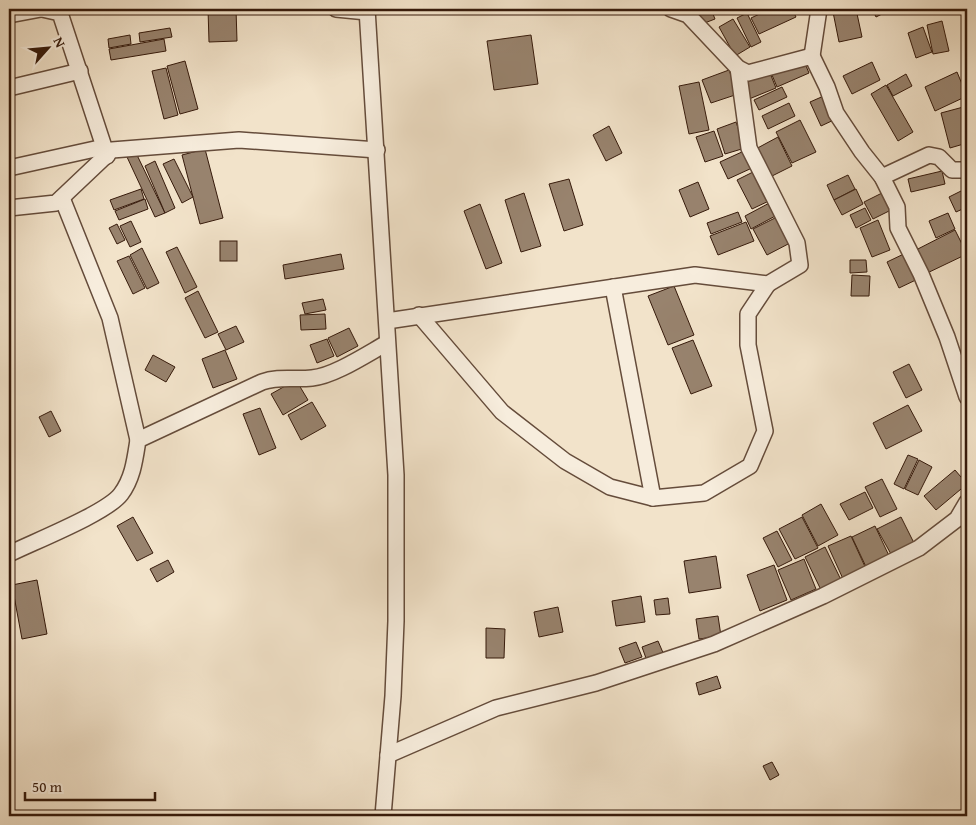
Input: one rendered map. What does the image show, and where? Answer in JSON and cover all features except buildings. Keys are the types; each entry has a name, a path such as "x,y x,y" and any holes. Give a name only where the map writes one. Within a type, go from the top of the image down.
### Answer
{"street":[{"path":"9,15 41,9 60,12 105,151"},
{"path":"336,9 367,10 396,475 396,621 383,816"},
{"path":"671,9 687,12 738,68 748,73 812,56"},
{"path":"819,9 812,56 827,87 836,113 862,152 882,177 897,207 898,228 936,310 967,397"},
{"path":"419,315 502,412 565,461 610,487 653,498 704,493 750,466 765,430 748,345 748,314 768,284 800,265 797,243 748,148 738,68"},
{"path":"9,88 80,71"},
{"path":"9,168 112,150 239,140 377,150"},
{"path":"9,208 56,203 105,151"},
{"path":"882,177 929,155 939,157 952,170 967,170"},
{"path":"9,554 101,510 120,495 132,474 138,440 110,318 62,198"},
{"path":"387,321 696,275 768,284"},
{"path":"613,287 653,498"},
{"path":"138,440 262,382 274,378 313,378 331,372 387,344"},
{"path":"388,755 496,708 596,683 706,646 805,604 919,548 957,519 967,502"}]}
